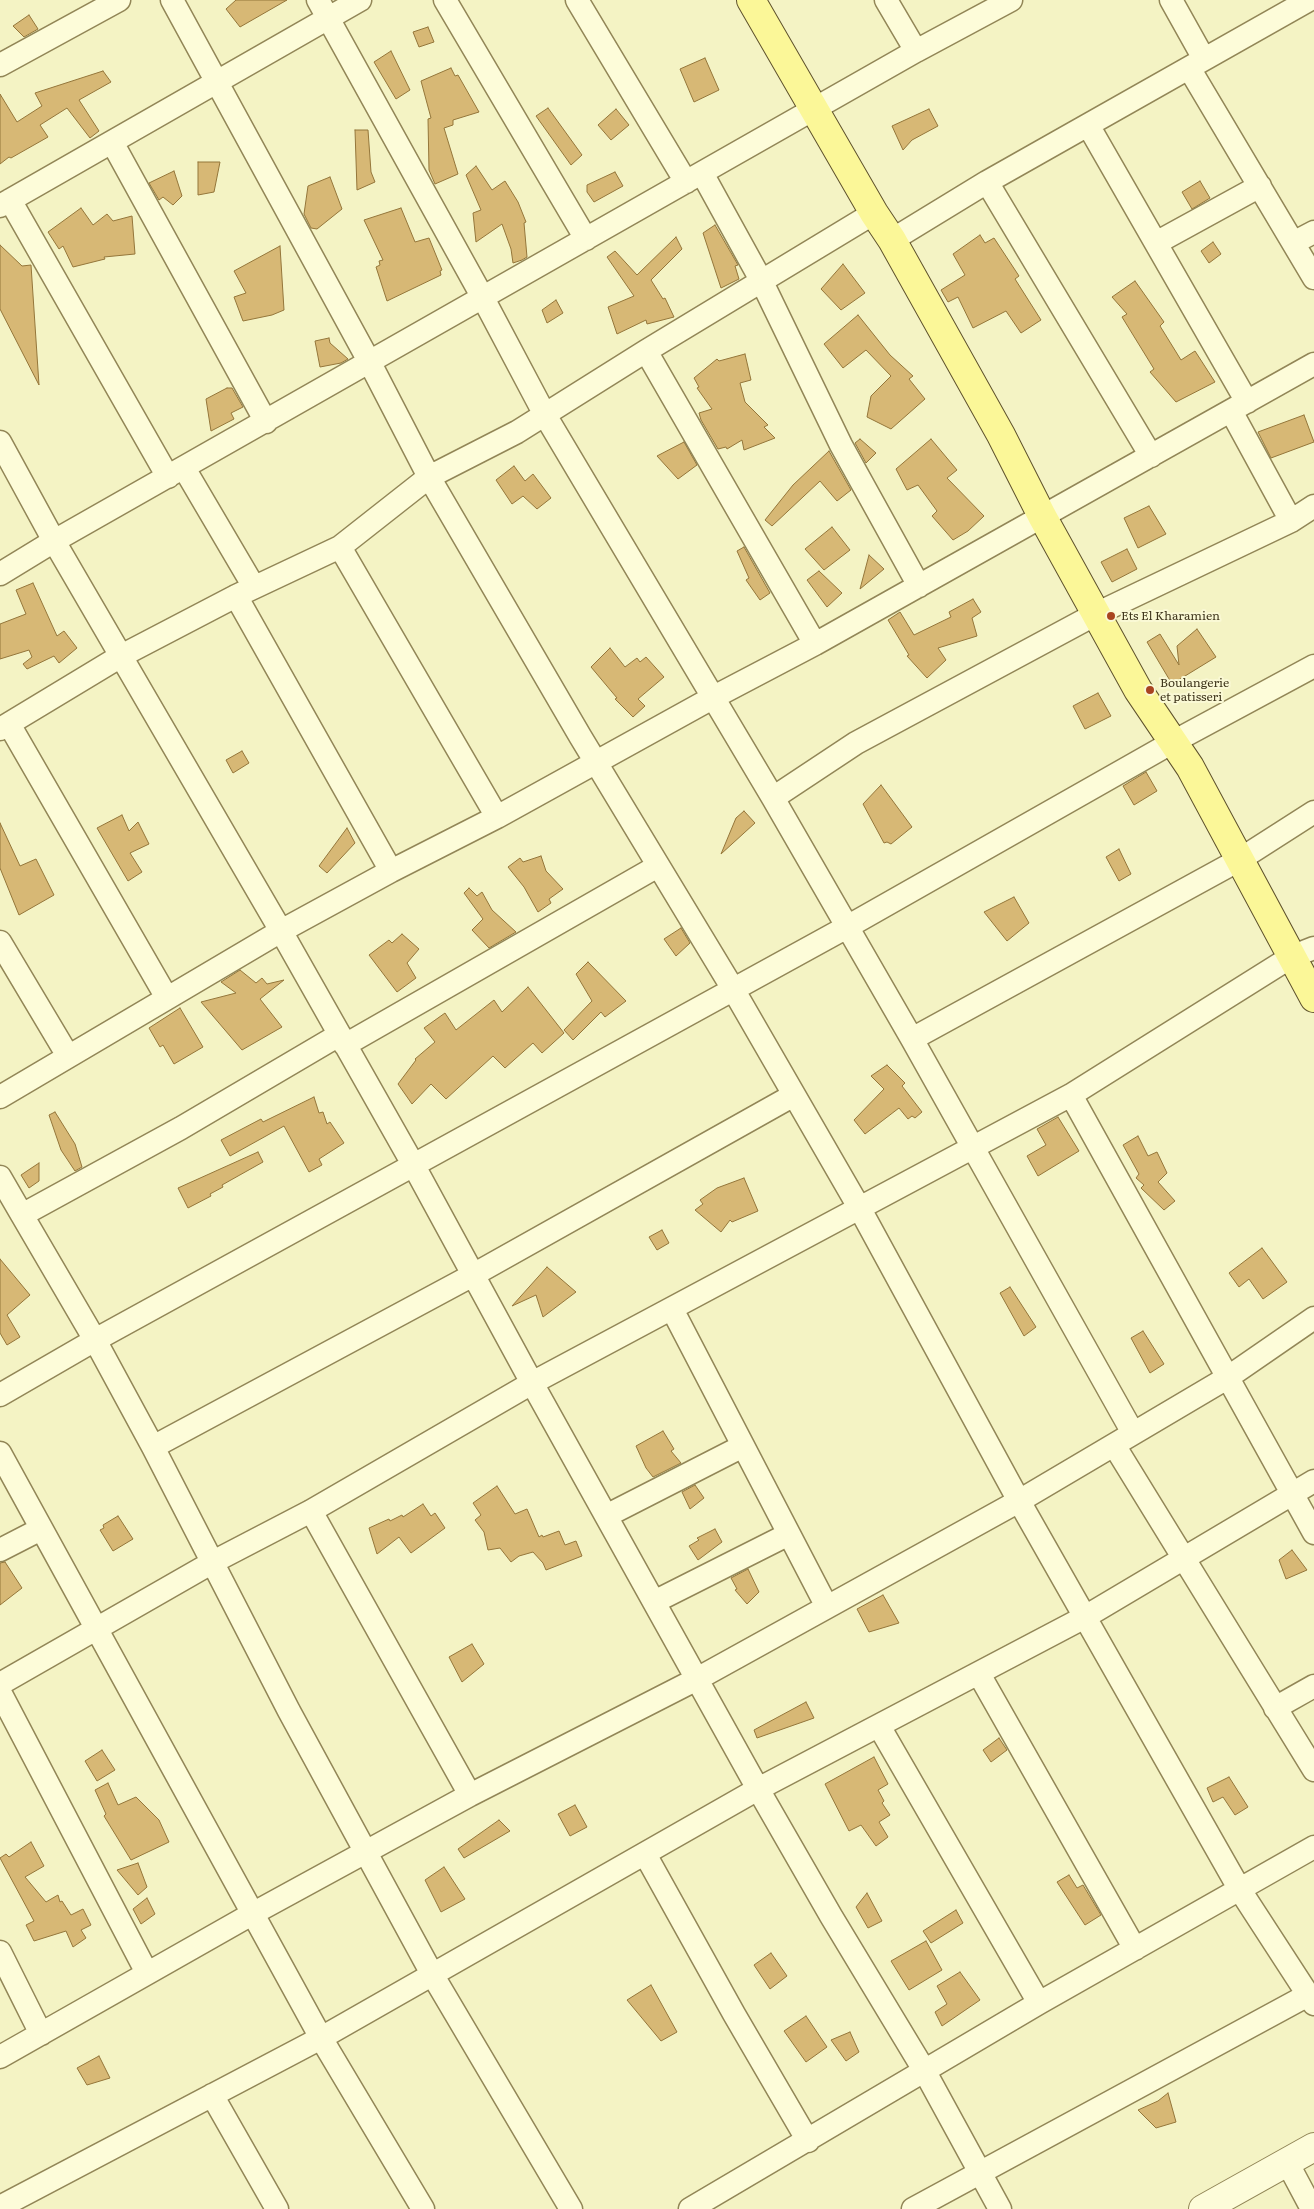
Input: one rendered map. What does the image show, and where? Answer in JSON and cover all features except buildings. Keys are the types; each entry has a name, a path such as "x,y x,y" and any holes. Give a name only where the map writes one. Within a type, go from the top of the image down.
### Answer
{"main road":[{"path":"751,0 813,110 892,240 1001,435 1042,516 1138,690 1190,767 1239,860 1302,953 1314,998"}],"street":[{"path":"0,65 119,0"},
{"path":"172,0 370,363 429,477 526,645 733,989 860,1209 1084,1617 1240,1890 1311,2000 913,2209"},
{"path":"360,0 323,9 217,82 5,203 176,472 245,592 391,871"},
{"path":"445,0 586,239"},
{"path":"577,0 762,282 841,445 919,586"},
{"path":"886,0 916,51"},
{"path":"0,574 54,541 916,51 1010,0"},
{"path":"1171,0 1197,64 1260,186 1314,278"},
{"path":"892,240 987,182 1197,64 1309,4"},
{"path":"323,9 483,298 545,415 773,798 912,1039 1133,1433"},
{"path":"1088,125 1156,243 1239,406 1292,521"},
{"path":"112,142 266,422"},
{"path":"987,182 1151,456"},
{"path":"1156,243 1260,186"},
{"path":"167,998 4,726 121,656 245,592 340,547 429,477 492,446 545,415 646,350 874,213"},
{"path":"1293,243 1314,232"},
{"path":"646,350 815,644"},
{"path":"0,1097 281,931 391,871 497,817 714,697 815,644 1314,364"},
{"path":"0,442 54,541 281,931 414,1166 532,1383 758,1789 831,1916 924,2070 1000,2209"},
{"path":"773,798 856,743 1096,614 1292,521 1314,506"},
{"path":"340,547 497,817"},
{"path":"0,1395 95,1340 847,927 1173,742 1314,666"},
{"path":"912,1039 1239,860 1314,812"},
{"path":"22,1215 658,866"},
{"path":"0,942 68,1056"},
{"path":"0,1684 213,1562 311,1511 532,1383 1071,1095 1302,953"},
{"path":"153,1447 473,1275 794,1095"},
{"path":"1071,1095 1314,1533"},
{"path":"0,1177 95,1340 153,1447 289,1711 365,1853 432,1974 571,2209"},
{"path":"672,1308 827,1607"},
{"path":"0,2057 252,1914 470,1795 697,1679 1019,1500 1227,1378 1314,1318"},
{"path":"1114,1445 1183,1560 1314,1770"},
{"path":"606,1516 743,1446"},
{"path":"0,1453 95,1630 320,2038 424,2209"},
{"path":"0,2207 320,2038 758,1789 1084,1617 1314,1481"},
{"path":"311,1511 470,1795"},
{"path":"0,1550 41,1529"},
{"path":"654,1602 789,1534"},
{"path":"979,1674 1135,1948"},
{"path":"1275,1708 1314,1686"},
{"path":"0,1692 147,1973"},
{"path":"880,1726 1038,2003"},
{"path":"690,2209 808,2141 1038,2003 1314,1848"},
{"path":"645,1854 734,2014 808,2141"},
{"path":"0,1952 41,2034"},
{"path":"212,2095 276,2209"},
{"path":"1203,2209 1314,2147"},
{"path":"1287,2162 1312,2209"}],"place":[{"name":"Ets El Kharamien","path":"1111,616"},
{"name":"Boulangerie et patisseri","path":"1150,690"}]}
